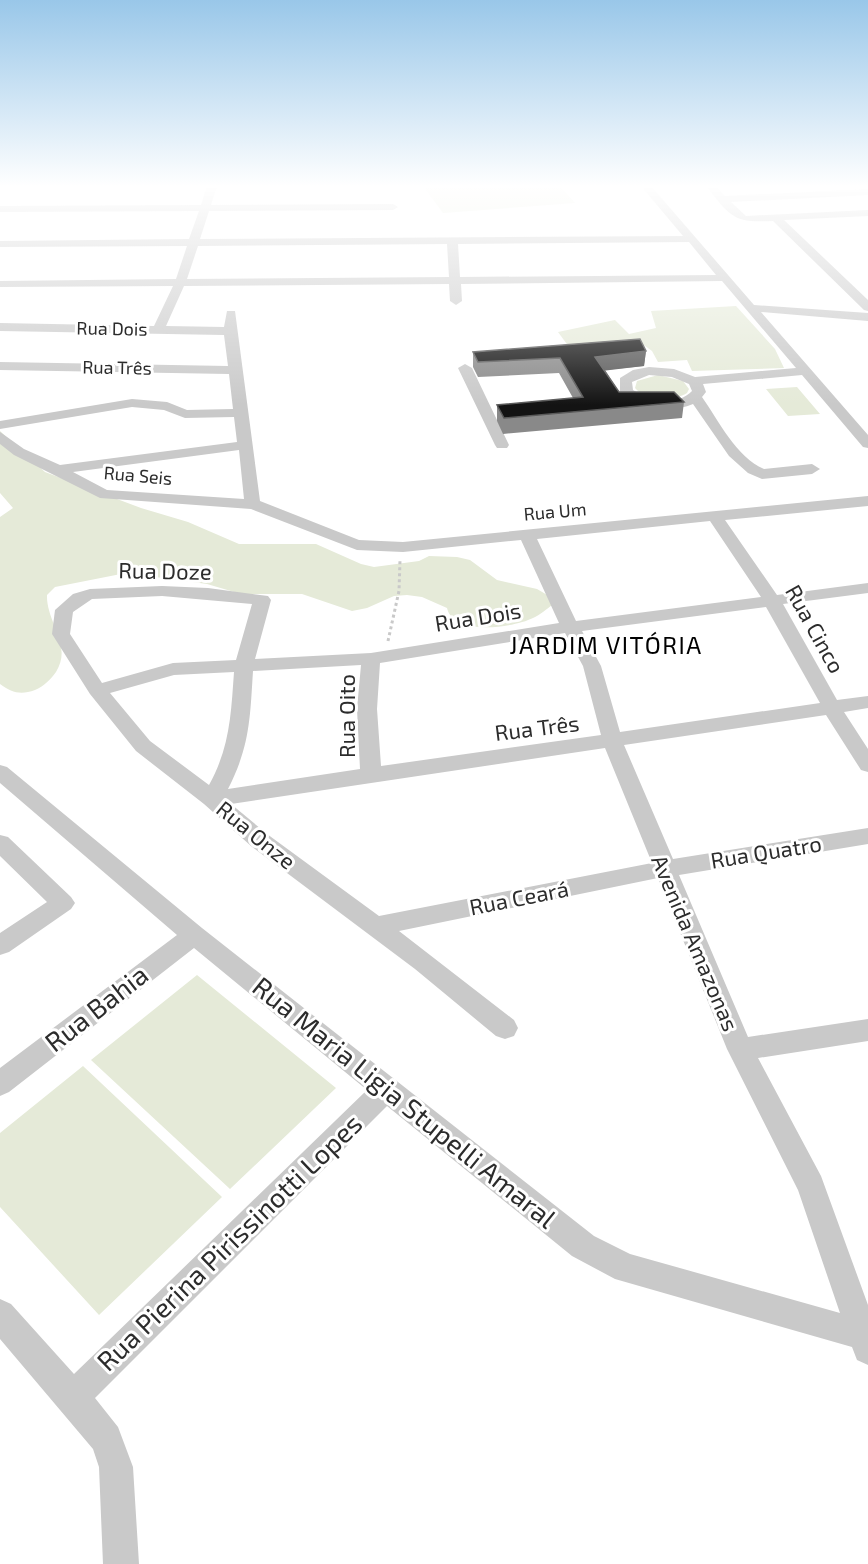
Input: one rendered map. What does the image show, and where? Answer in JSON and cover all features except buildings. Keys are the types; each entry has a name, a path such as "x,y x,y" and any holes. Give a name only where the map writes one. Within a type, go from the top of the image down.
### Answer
{"street":[{"path":"158,330 188,259"},
{"path":"454,259 456,301"},
{"path":"707,259 753,308 868,444"},
{"path":"818,259 868,308"},
{"path":"0,284 725,278"},
{"path":"753,308 868,317"},
{"path":"231,314 230,331 253,504"},
{"name":"Rua Dois","path":"0,327 230,331"},
{"name":"Rua Três","path":"0,366 235,370"},
{"path":"465,368 502,445"},
{"path":"649,371 674,373 693,381 698,387 695,397 678,404 654,404 633,397 624,387 630,377 649,371"},
{"path":"693,381 807,371"},
{"path":"695,397 732,450 755,472 762,474 812,469"},
{"path":"0,425 132,403 168,406 185,414 241,413"},
{"name":"Rua Seis","path":"0,436 10,447 93,492 105,495 253,504"},
{"path":"56,470 245,445"},
{"name":"Rua Um","path":"253,504 357,544 399,547 716,518 868,501"},
{"name":"Rua Cinco","path":"716,518 771,599 832,708 868,765"},
{"name":"Avenida Amazonas","path":"527,535 559,607 592,666 612,742 663,869 740,1049 811,1186 866,1338"},
{"name":"Rua Dois","path":"97,690 173,669 244,667 378,658 571,627 868,588"},
{"name":"Rua Doze","path":"70,603 90,594 118,591 208,593 262,600 251,632 244,667"},
{"name":"Rua Onze","path":"70,603 64,610 61,634 97,690 143,746 212,799 259,840 424,962 505,1028"},
{"name":"Rua Oito","path":"371,773 367,709 378,658"},
{"path":"212,799 229,767 240,736 244,667"},
{"name":"Rua Três","path":"212,799 371,773 612,742 868,702"},
{"name":"Rua Maria Ligia Stupelli Amaral","path":"0,772 194,934 548,1219 603,1258 626,1268 866,1338"},
{"name":"Rua Quatro","path":"663,869 868,836"},
{"path":"0,843 63,903 0,945"},
{"name":"Rua Ceará","path":"375,926 663,869"},
{"name":"Rua Bahia","path":"0,1084 194,934"},
{"path":"740,1049 868,1030"},
{"name":"Rua Pierina Pirissinotti Lopes","path":"74,1396 387,1089"},
{"path":"0,1315 74,1396 106,1439 116,1467 121,1553"}],"path":[{"path":"378,658 399,591 399,547"}],"green space":[{"path":"736,306 775,349 784,368 692,371 687,360 658,362 652,351 641,343 569,347 558,332 615,320 629,334 656,328 651,311"},
{"path":"658,375 683,381 689,389 687,393 682,396 660,398 646,395 635,388 637,381"},
{"path":"797,387 820,414 788,416 766,389"},
{"path":"0,431 45,472 141,508 188,522 239,544 316,544 361,564 374,567 419,561 429,556 457,557 470,560 497,580 537,589 549,596 553,604 524,622 485,627 460,623 452,617 447,608 422,597 394,596 367,608 352,611 302,594 241,594 207,584 126,573 55,587 47,595 50,615 62,652 60,662 54,675 41,687 21,693 13,691 0,684 0,517 13,508 0,493"},
{"path":"197,975 336,1088 230,1189 91,1060"},
{"path":"83,1066 222,1197 99,1315 0,1207 0,1133"}],"district":[{"name":"JARDIM VITÓRIA","path":"606,646"}]}
